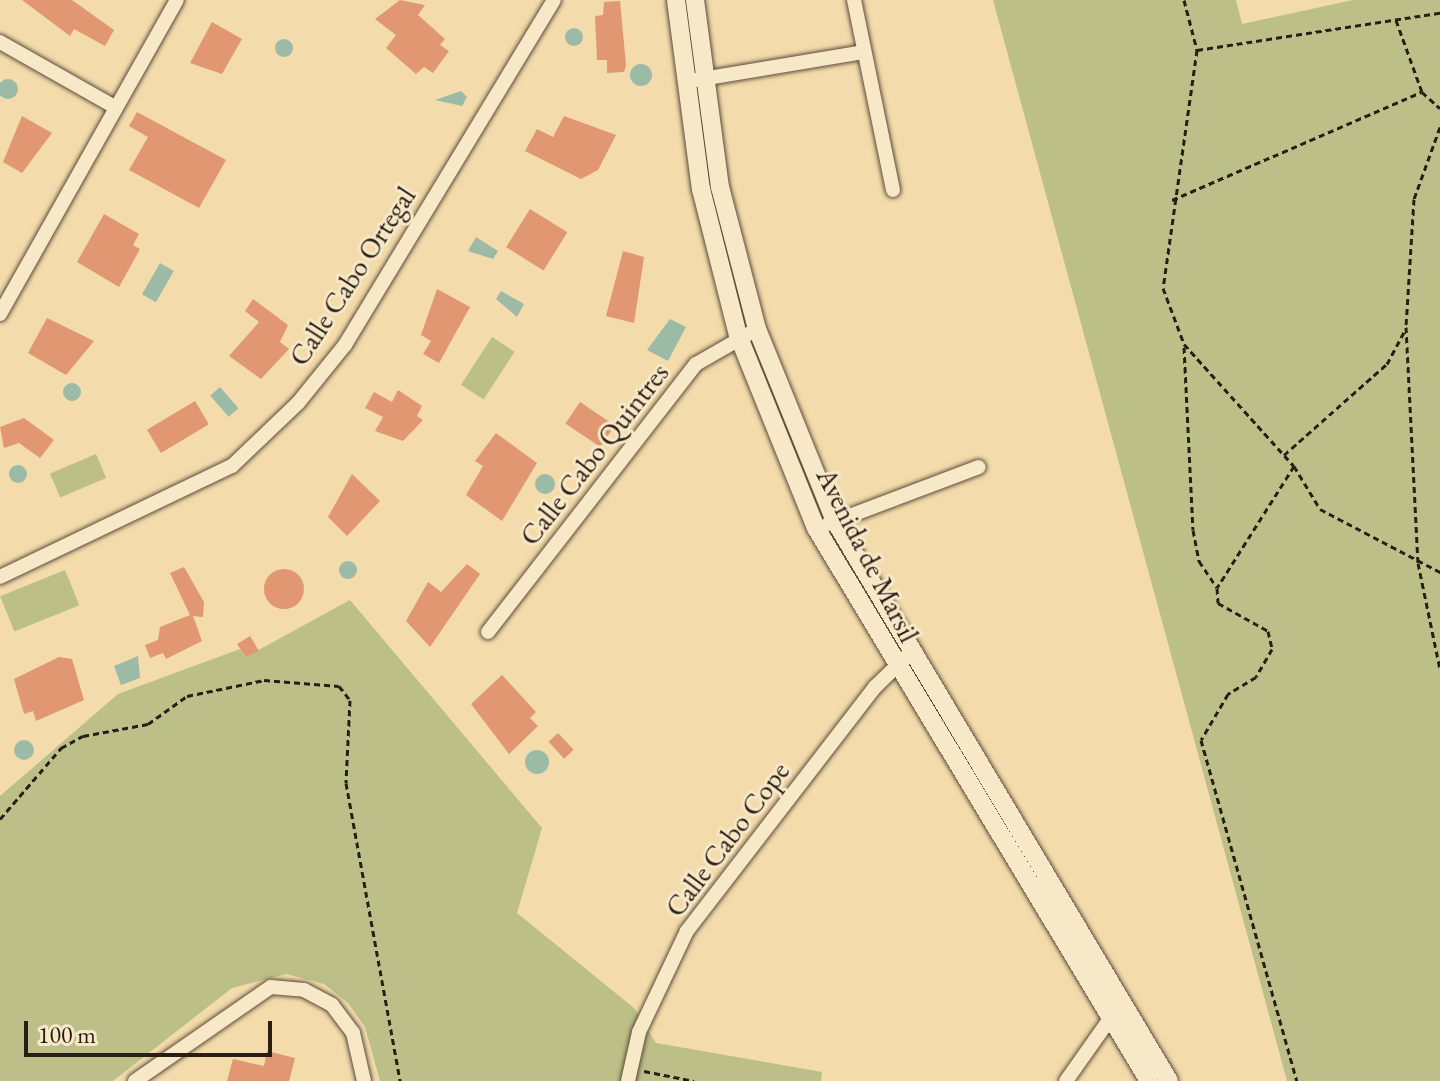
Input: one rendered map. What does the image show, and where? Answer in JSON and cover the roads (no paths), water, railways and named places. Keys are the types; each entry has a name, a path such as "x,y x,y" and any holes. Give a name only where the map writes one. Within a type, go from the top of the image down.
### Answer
{"street":[{"path":"0,314 177,0"},
{"name":"Calle Cabo Ortegal","path":"0,577 232,466 298,403 345,345 554,0"},
{"name":"Avenida de Marsil","path":"676,0 683,82 738,335 816,528 895,667 1149,1081"},
{"name":"Avenida de Marsil","path":"695,0 703,79 757,329 835,521 910,653 1125,1001 1169,1081"},
{"path":"854,0 893,190"},
{"path":"0,42 115,107"},
{"path":"683,82 864,52"},
{"name":"Calle Cabo Quintres","path":"488,632 696,364 738,335 757,329"},
{"path":"816,528 979,467"},
{"name":"Calle Cabo Cope","path":"629,1076 639,1032 687,931 895,667 910,653"},
{"path":"135,1081 271,987 304,990 332,1005 353,1033 364,1081"},
{"path":"1066,1081 1125,1001"}]}
